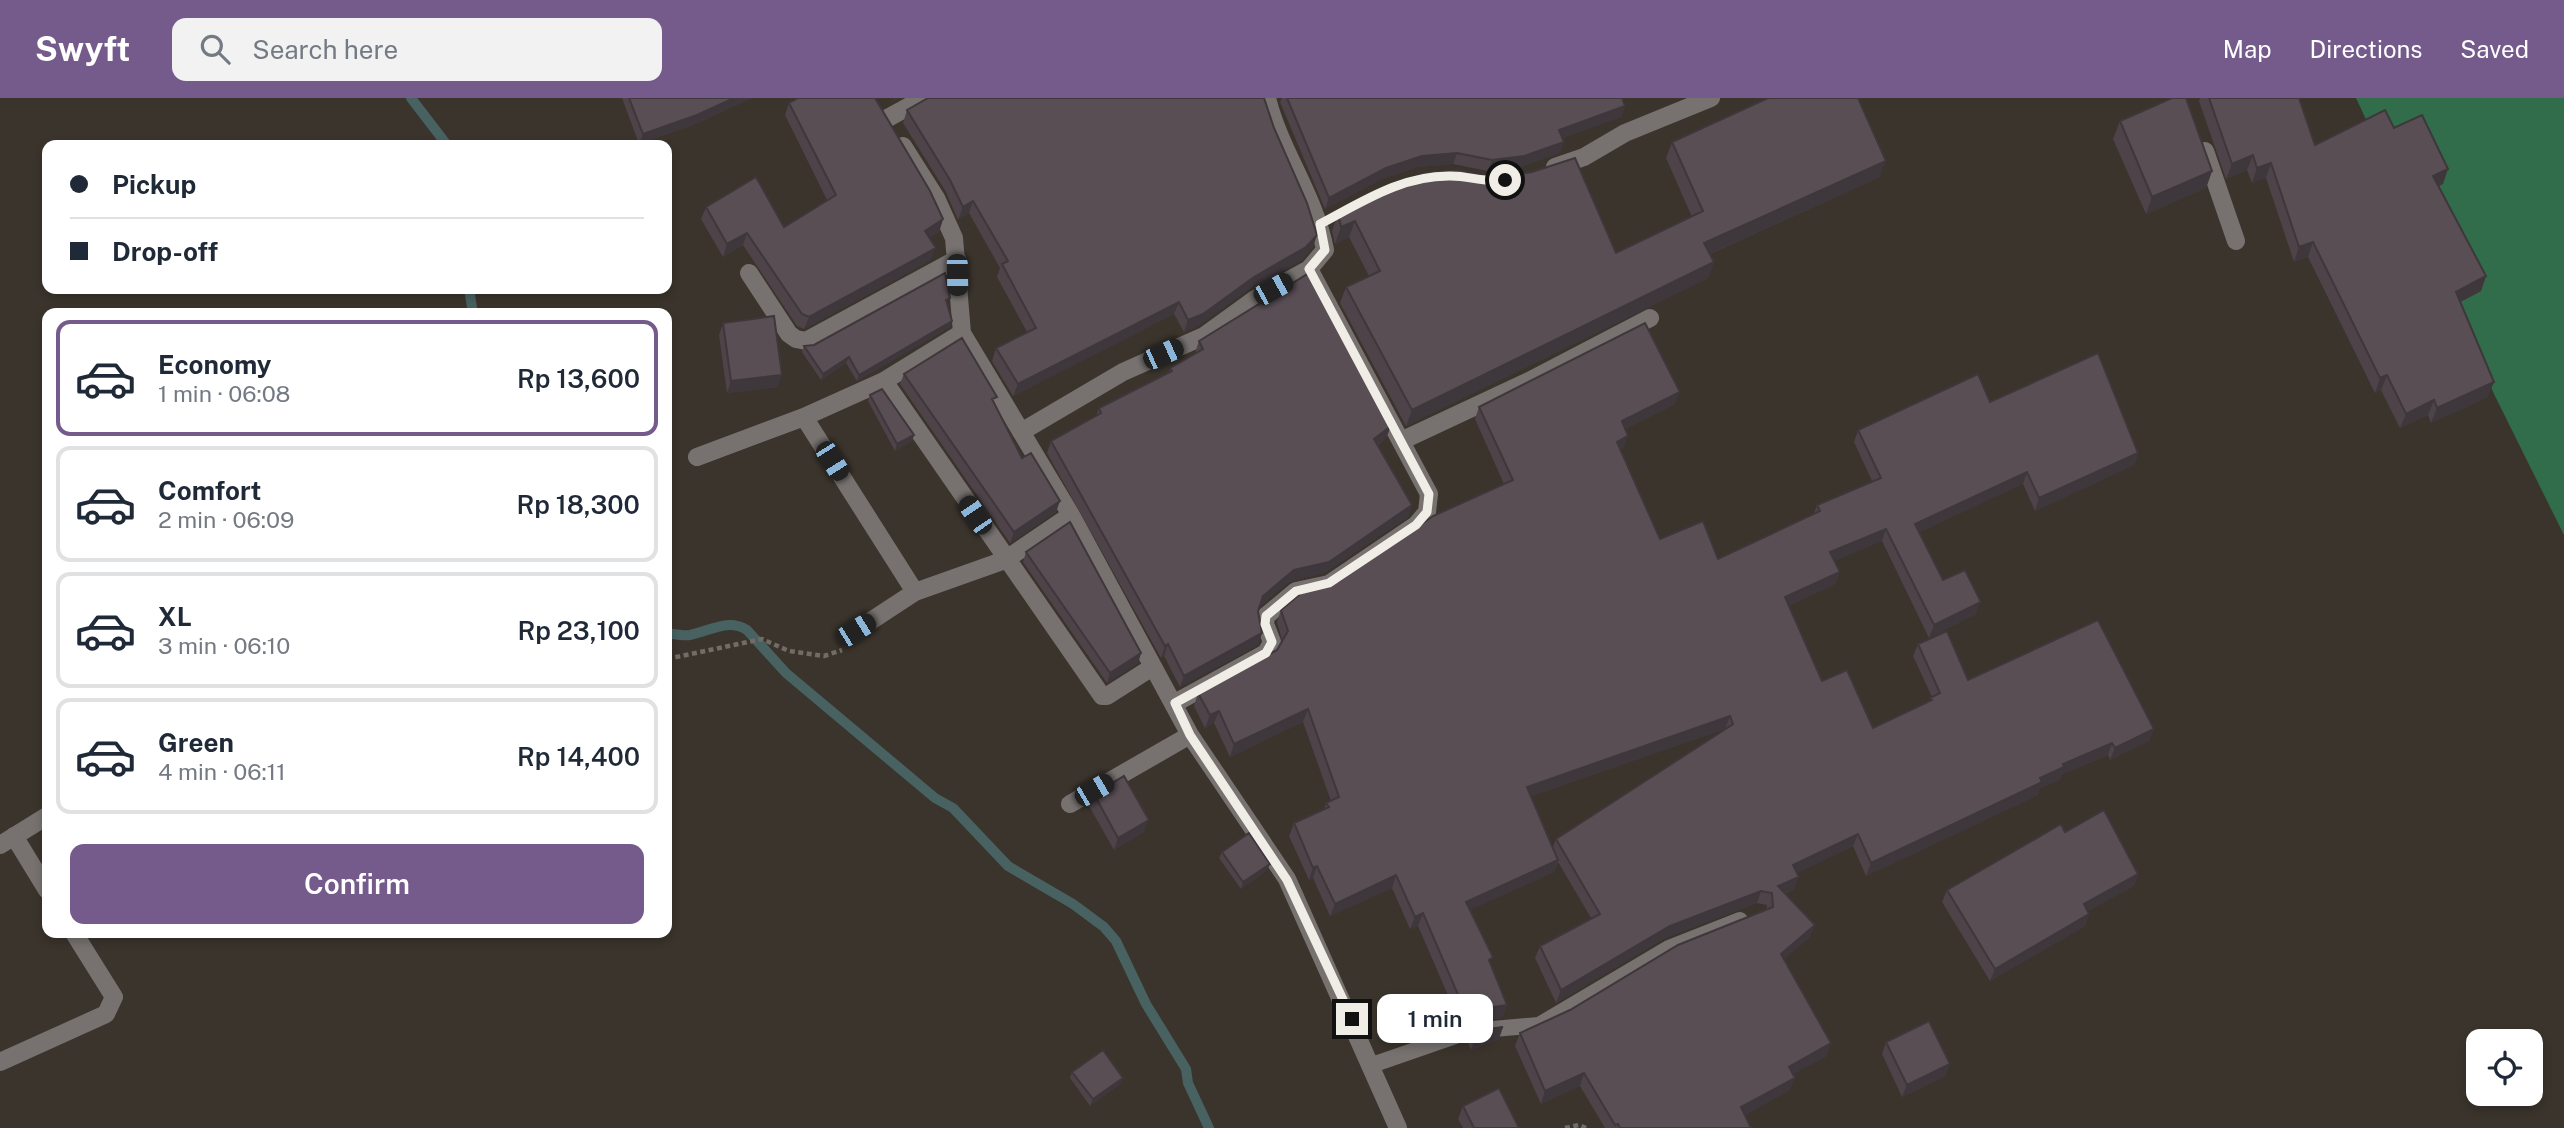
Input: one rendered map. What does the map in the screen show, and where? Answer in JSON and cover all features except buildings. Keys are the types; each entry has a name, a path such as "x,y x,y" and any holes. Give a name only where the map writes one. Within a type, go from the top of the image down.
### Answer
{"street":[{"path":"874,98 936,198 954,238 962,333 1071,515 1151,668 1175,703 1190,735 1287,880 1398,1128"},
{"path":"886,119 924,98"},
{"path":"1021,432 1123,372 1204,336 1255,299 1309,269 1325,250 1326,221 1273,125 1266,98"},
{"path":"1535,173 1584,157 1625,134 1711,98"},
{"path":"2200,137 2236,241"},
{"path":"749,273 789,334 806,341 957,259"},
{"path":"1175,703 1266,653 1272,642 1265,624 1266,616 1283,600 1296,591 1329,583 1416,525 1427,512 1429,494 1309,269"},
{"path":"1401,441 1527,382 1650,318"},
{"path":"697,457 804,417 884,381 962,333"},
{"path":"884,381 1102,696 1107,696 1151,668"},
{"path":"804,417 915,593"},
{"path":"856,630 915,593 1005,559 1071,515"},
{"path":"1070,804 1190,735"},
{"path":"42,819 7,841 42,884"},
{"path":"0,1062 97,1020 112,1007 114,997 77,938"}],"lane":[{"path":"1372,1065 1470,1031 1539,1025 1669,948 1760,913"}],"path":[{"path":"672,658 762,639 789,651 824,656 841,651 856,630"},
{"path":"1565,1128 1579,1125 1586,1128"}],"green space":[{"path":"2356,98 2564,98 2564,535 2495,396"}],"waterway":[{"path":"411,98 443,140"},
{"path":"470,294 472,308"},
{"path":"672,634 690,635 726,625 747,630 786,673 935,798 953,808 1008,866 1073,904 1104,927 1116,941 1146,1004 1186,1069 1188,1083 1209,1128"}],"route":[{"path":"1352,1019 1287,880 1190,735 1175,703 1261,658 1272,642 1265,624 1266,616 1283,600 1296,591 1329,583 1416,525 1427,512 1429,494 1309,269 1325,250 1320,224 1387,189 1419,178 1454,176 1487,183 1505,180"}]}
